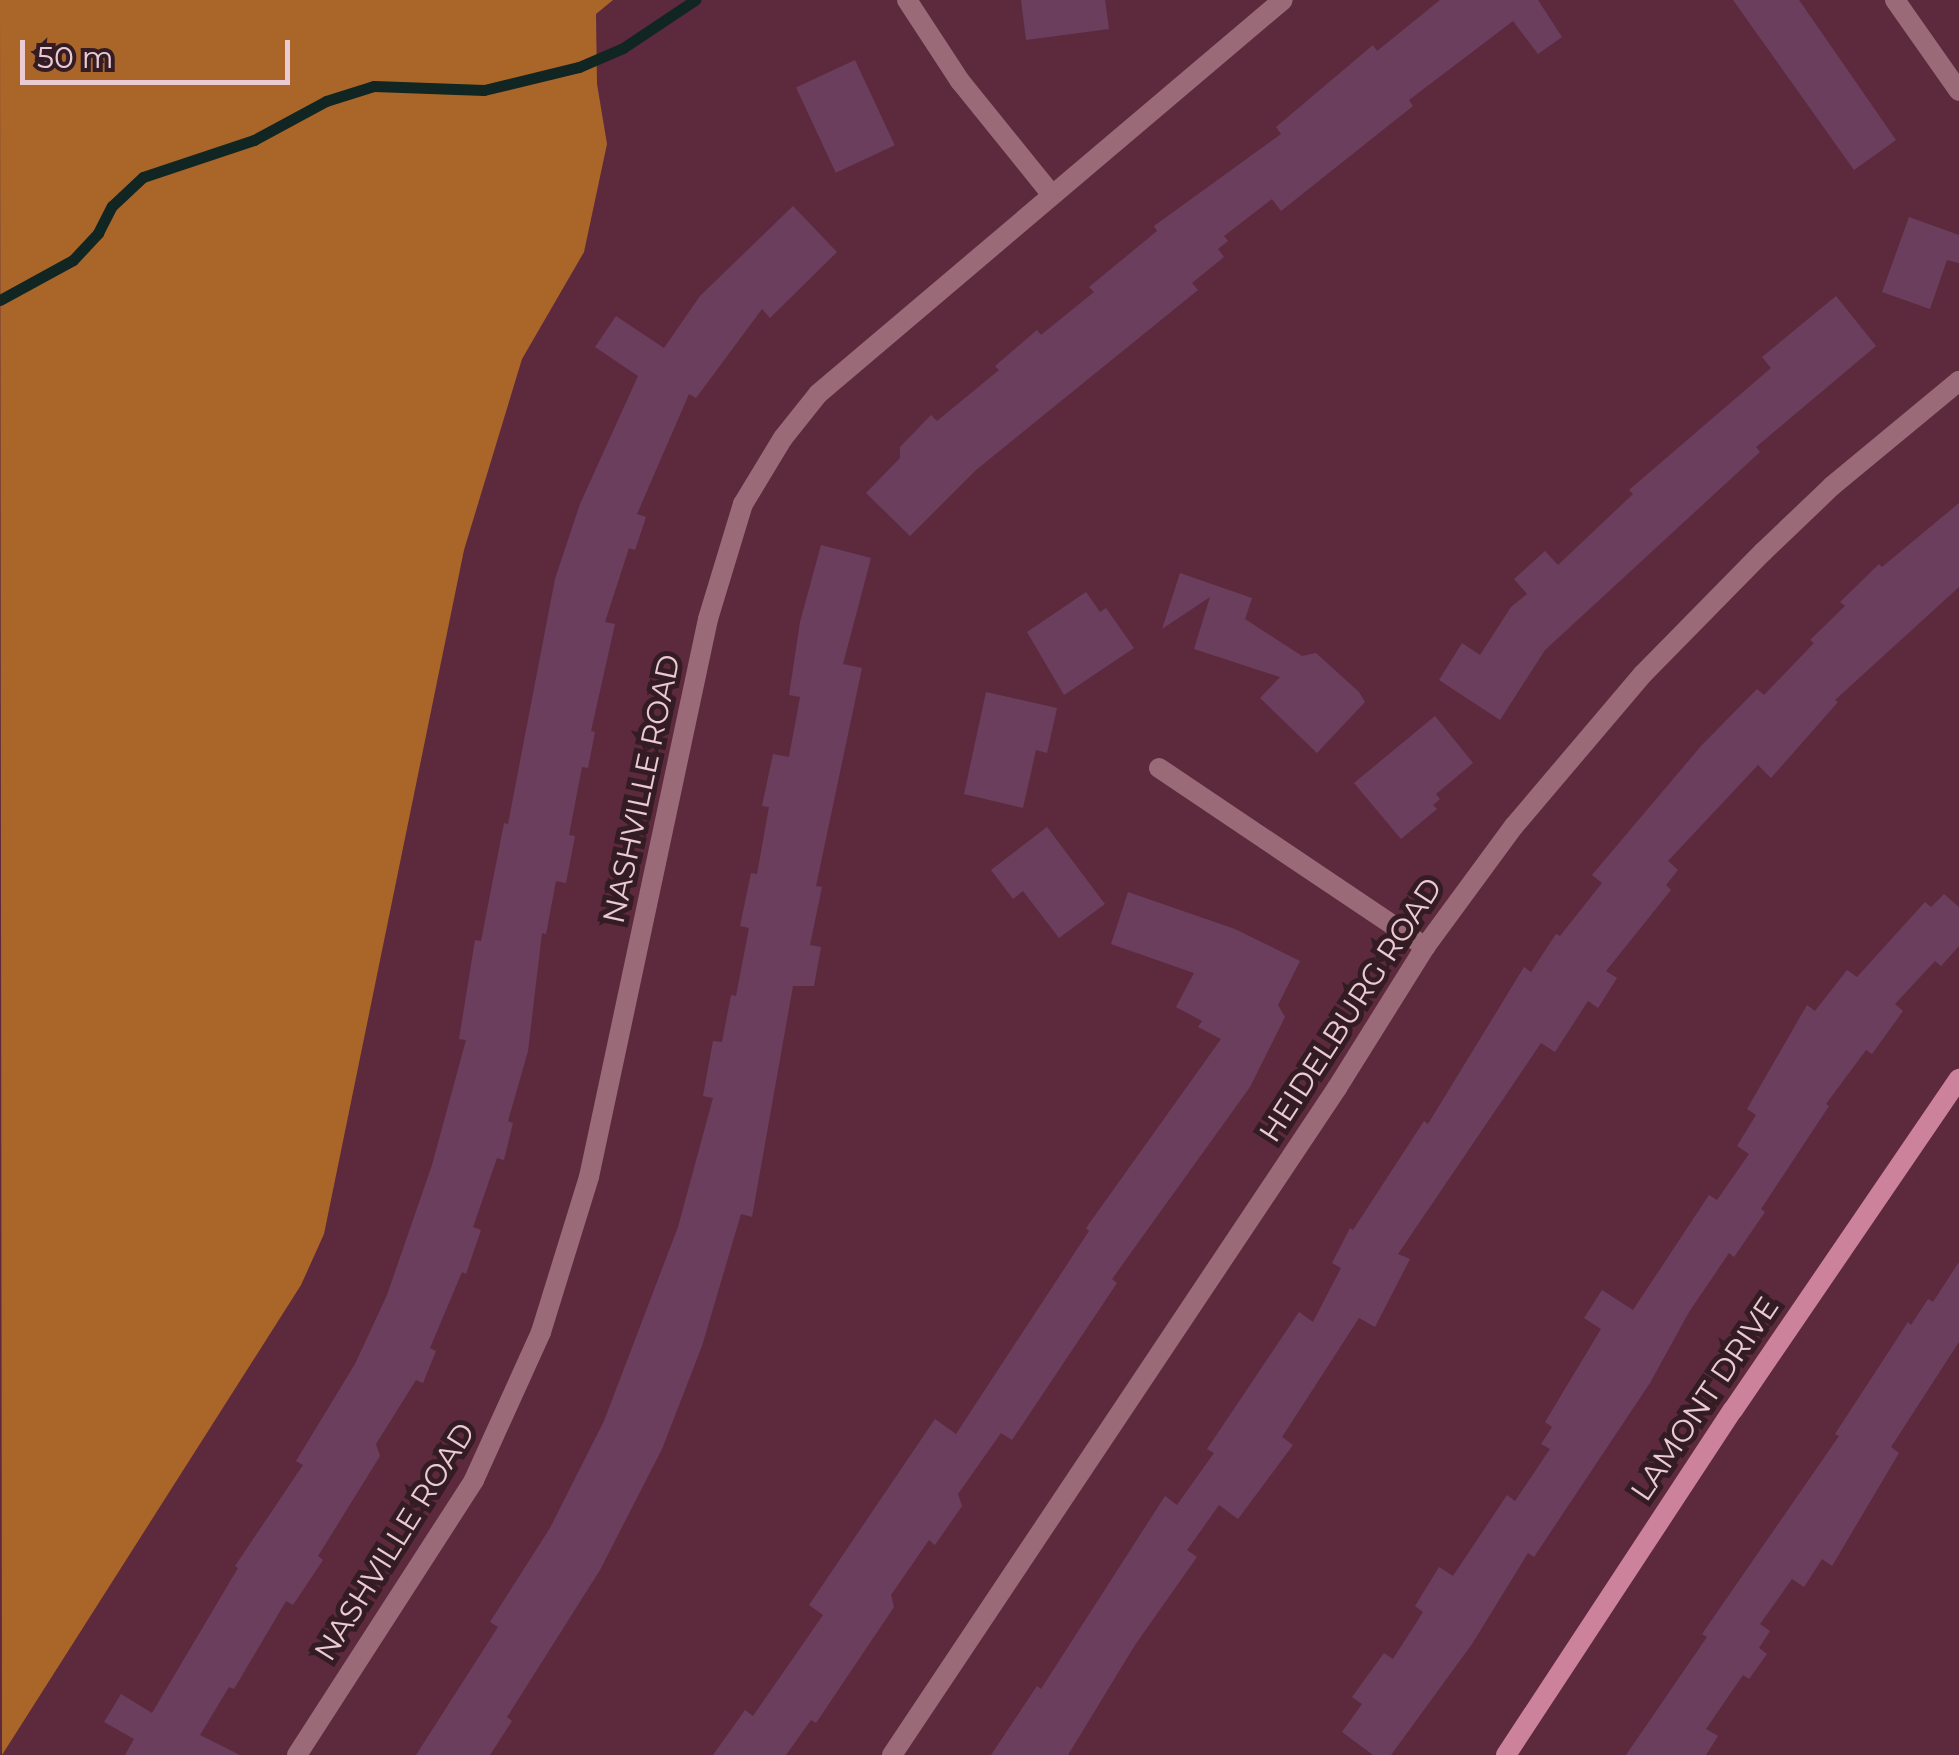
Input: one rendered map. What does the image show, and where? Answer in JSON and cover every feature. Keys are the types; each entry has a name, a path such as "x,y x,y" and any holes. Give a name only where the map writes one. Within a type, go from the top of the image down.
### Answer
{"street":[{"path":"907,0 960,80 1052,195"},
{"name":"NASHVILLE ROAD","path":"298,1755 474,1480 541,1332 593,1159 708,619 743,504 783,438 818,394 1283,0"},
{"path":"1895,0 1959,91"},
{"name":"HEIDELBURG ROAD","path":"892,1755 1337,1088 1424,947 1514,826 1643,674 1832,486 1959,382"},
{"path":"1159,768 1424,947"},
{"name":"LAMONT DRIVE","path":"1506,1755 1733,1410 1959,1079"}],"shaded area":[{"path":"0,0 613,0 596,14 597,84 607,144 584,252 522,359 464,550 324,1234 301,1285 2,1755"}],"building":[{"path":"1021,0 1105,0 1109,29 1026,40"},
{"path":"1440,0 1538,0 1562,37 1538,54 1513,21 1409,100 1413,106 1281,211 1272,199 1224,236 1228,241 1218,249 1224,257 1192,283 1198,290 976,470 910,536 866,493 900,458 900,447 931,415 937,421 999,370 995,366 1037,330 1041,335 1094,292 1089,287 1157,231 1154,226 1281,134 1276,127 1373,45 1377,51"},
{"path":"1733,0 1799,0 1896,140 1854,170"},
{"path":"855,60 895,145 836,173 796,87"},
{"path":"793,206 837,252 770,318 762,309 696,398 689,394 637,514 646,517 635,550 629,548 605,622 615,624 591,731 595,732 588,768 582,767 569,835 575,836 566,883 556,881 546,934 542,933 528,1051 508,1121 513,1123 504,1160 497,1158 473,1227 481,1230 466,1274 462,1272 430,1348 436,1351 423,1383 416,1380 376,1444 380,1456 318,1556 323,1560 293,1605 286,1601 234,1689 229,1687 200,1735 240,1755 125,1755 134,1739 104,1722 121,1694 152,1713 238,1568 235,1566 303,1465 296,1461 355,1364 387,1295 432,1165 466,1040 459,1039 475,940 481,941 504,823 508,824 555,579 580,504 638,376 595,347 616,316 664,348 700,296"},
{"path":"1909,217 1959,235 1959,263 1947,260 1930,309 1882,292"},
{"path":"1836,296 1876,346 1756,447 1760,452 1545,650 1500,720 1439,680 1462,643 1480,655 1511,607 1527,594 1514,579 1545,551 1558,565 1633,494 1629,490 1771,368 1762,357"},
{"path":"1959,503 1959,587 1835,700 1838,702 1771,778 1758,765 1668,861 1678,870 1666,885 1671,890 1606,971 1617,978 1598,1008 1588,1001 1555,1052 1541,1043 1398,1254 1410,1259 1375,1327 1359,1318 1282,1437 1293,1445 1238,1519 1219,1505 1187,1550 1197,1557 1135,1645 1068,1755 991,1755 1037,1686 1041,1689 1165,1496 1177,1505 1214,1453 1207,1449 1299,1312 1313,1322 1341,1268 1332,1263 1350,1228 1353,1230 1424,1121 1428,1124 1524,967 1531,972 1556,934 1560,936 1602,883 1592,875 1701,746 1757,689 1764,695 1814,643 1810,640 1845,606 1840,602 1879,564 1882,567"},
{"path":"821,545 871,558 843,664 862,668 816,886 822,887 810,945 821,947 814,986 793,986 752,1217 741,1214 702,1346 662,1449 600,1570 507,1717 512,1721 490,1755 416,1755 498,1627 490,1622 550,1528 604,1421 678,1227 713,1098 703,1096 713,1041 722,1042 731,995 736,996 749,928 740,926 751,873 757,874 769,807 762,806 773,754 789,757 800,697 789,695 800,622"},
{"path":"1180,573 1252,598 1245,619 1302,656 1316,653 1359,692 1365,702 1317,753 1260,698 1280,677 1194,649 1210,597 1162,629"},
{"path":"1086,592 1100,612 1106,608 1134,648 1064,695 1027,632"},
{"path":"986,692 1057,708 1047,753 1036,750 1023,808 964,794"},
{"path":"1435,716 1473,763 1436,794 1440,799 1433,805 1437,809 1401,839 1354,783"},
{"path":"1047,827 1105,904 1059,938 1023,891 1013,899 991,870"},
{"path":"1128,892 1235,929 1300,961 1278,1005 1285,1017 1250,1087 1112,1279 1117,1283 1012,1440 1001,1433 958,1494 962,1506 935,1545 929,1540 891,1595 894,1607 816,1723 811,1720 786,1755 713,1755 745,1710 753,1716 823,1615 809,1605 935,1419 956,1434 1089,1231 1086,1228 1221,1039 1198,1027 1202,1021 1176,1007 1194,973 1111,944"},
{"path":"1944,894 1959,907 1959,946 1941,966 1935,961 1895,1004 1903,1011 1872,1054 1866,1050 1826,1104 1829,1106 1761,1209 1765,1212 1734,1257 1729,1253 1689,1312 1650,1383 1534,1557 1528,1553 1472,1644 1391,1755 1373,1755 1342,1732 1362,1704 1352,1697 1384,1653 1393,1659 1423,1612 1415,1606 1439,1567 1453,1576 1507,1495 1515,1501 1550,1449 1541,1444 1552,1427 1545,1422 1601,1329 1584,1318 1602,1290 1633,1310 1709,1195 1717,1200 1749,1154 1737,1146 1756,1115 1747,1109 1807,1005 1815,1011 1847,970 1857,977 1925,902 1931,907"},
{"path":"1959,1262 1959,1342 1891,1447 1899,1453 1832,1566 1822,1559 1804,1587 1792,1579 1760,1624 1770,1631 1759,1648 1767,1654 1749,1679 1743,1675 1706,1729 1718,1736 1706,1755 1626,1755 1707,1637 1702,1634 1839,1436 1835,1434 1908,1322 1911,1325 1928,1299 1933,1302"}],"waterway":[{"path":"0,300 73,260 98,233 112,206 143,177 254,140 326,101 374,86 484,90 579,67 623,48 695,0"}]}
